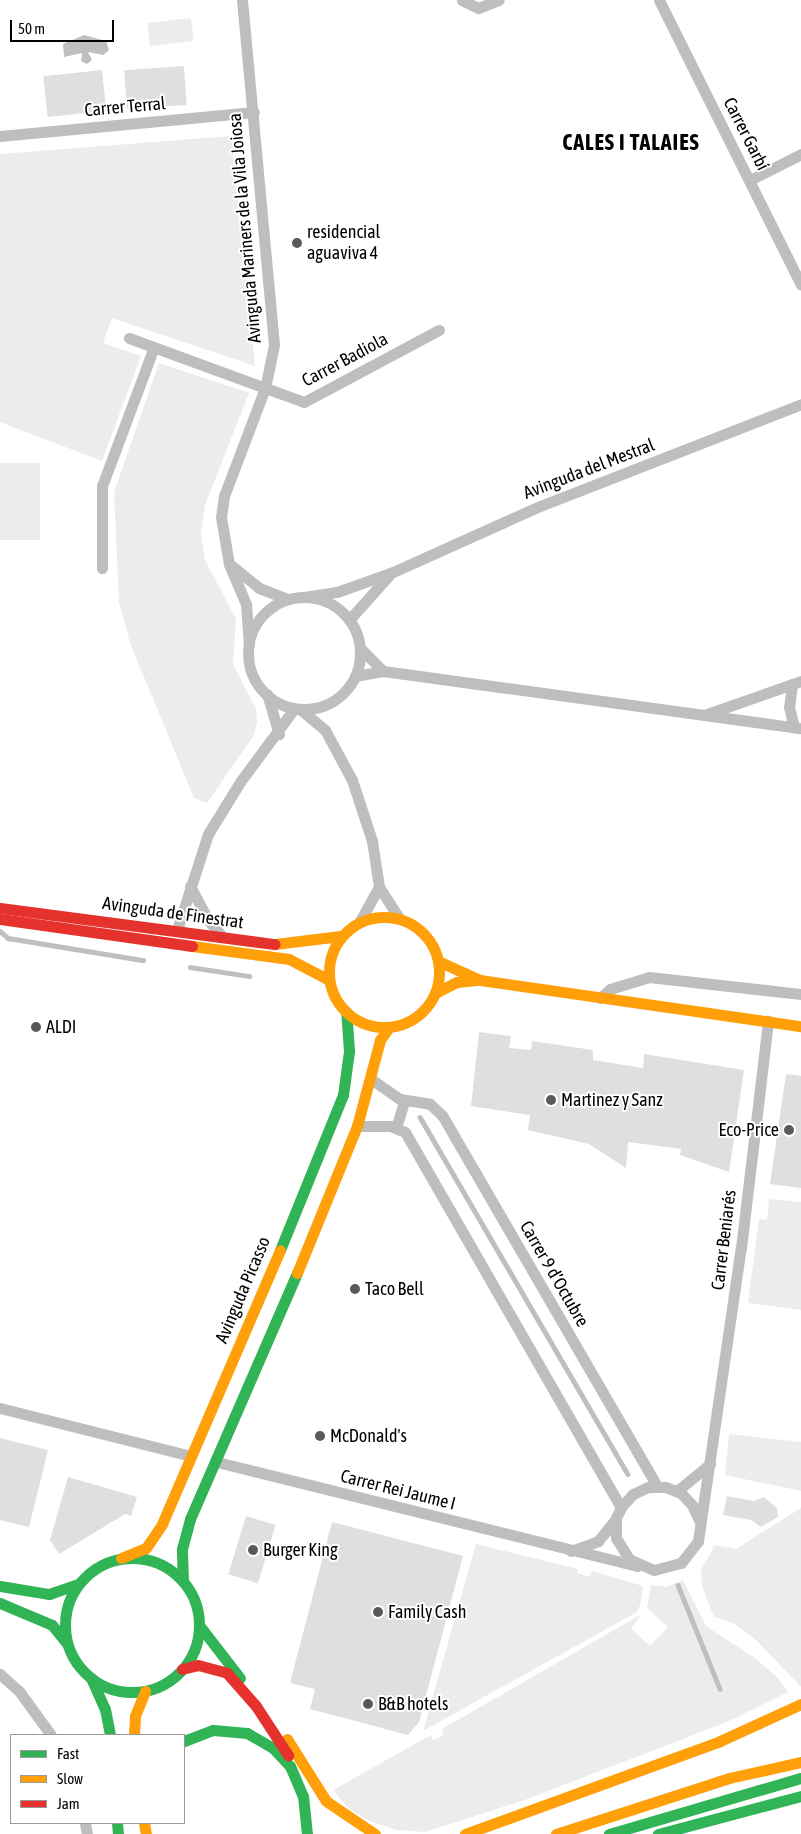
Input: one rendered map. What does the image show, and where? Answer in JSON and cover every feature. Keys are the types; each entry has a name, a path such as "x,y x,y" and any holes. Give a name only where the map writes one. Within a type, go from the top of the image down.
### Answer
{"main road":[{"name":"Avinguda de Finestrat","path":"0,908 284,945 341,936"},
{"path":"434,993 438,961 422,932 400,919 383,916 360,921 341,936 329,961 329,980 334,996 346,1012 365,1024 389,1026 415,1017 434,993 457,982 480,980 798,1025"},
{"name":"Avinguda de Finestrat","path":"0,919 289,960 329,980"},
{"path":"438,961 480,980"},
{"name":"Avinguda Picasso","path":"121,1558 146,1548 157,1532 192,1456 340,1104 349,1051 346,1012"},
{"path":"183,1581 182,1549 189,1522 217,1462 357,1126 380,1040 389,1026"},
{"path":"66,1642 64,1621 78,1584 90,1572 121,1558 144,1558 165,1566 183,1581 192,1594 199,1625 194,1648 182,1669"},
{"path":"0,1586 49,1594 78,1584"},
{"path":"0,1603 52,1625 66,1642 76,1662 91,1678 105,1709 110,1734"},
{"path":"199,1625 274,1718 326,1800 356,1824 375,1834"},
{"path":"91,1678 126,1692 145,1691 159,1686 182,1669 198,1665 227,1674 281,1742 304,1796 307,1834"},
{"path":"134,1734 136,1716 145,1691"},
{"path":"465,1834 720,1741 801,1704"},
{"path":"185,1741 213,1730 247,1733 273,1748 295,1777"},
{"path":"556,1834 801,1754"},
{"path":"728,1778 801,1762"},
{"path":"609,1834 801,1778"},
{"path":"658,1834 801,1796"}],"street":[{"name":"Avinguda Mariners de la Vila Joiosa","path":"242,0 254,112 274,345 265,388 224,496 223,537 229,564 246,604 249,645"},
{"path":"462,0 478,8 499,0"},
{"name":"Carrer Garbí","path":"659,0 801,284"},
{"name":"Carrer Terral","path":"0,136 254,112"},
{"path":"750,180 801,154"},
{"name":"Carrer Badiola","path":"130,338 304,402 439,330"},
{"path":"102,568 102,486 154,347"},
{"name":"Avinguda del Mestral","path":"304,597 337,592 392,572 540,506 801,404"},
{"path":"229,564 259,588 288,599"},
{"name":"Avinguda del Mestral","path":"349,620 392,572"},
{"path":"279,734 267,694 253,676 249,645 262,616 288,599 304,597 337,607 349,620 360,648 383,670"},
{"path":"177,930 208,834 240,782 297,709 326,704 348,688 355,676 360,648"},
{"path":"355,676 383,670 798,728"},
{"path":"705,715 796,682"},
{"path":"796,682 789,707 798,728"},
{"path":"267,694 297,709 326,730 352,780 372,841 379,887 400,919"},
{"path":"326,704 326,730"},
{"path":"190,886 208,920 223,937"},
{"path":"360,921 379,887"},
{"path":"600,998 610,989 649,977 800,994"},
{"name":"Carrer Beniarés","path":"699,1520 711,1462 768,1021"},
{"name":"Carrer 9 d’Octubre","path":"371,1079 404,1101 430,1104 442,1116 657,1486"},
{"path":"396,1128 404,1101"},
{"path":"357,1126 396,1128 405,1132 621,1507"},
{"path":"0,1408 192,1456"},
{"name":"Carrer Rei Jaume I","path":"217,1462 642,1567"},
{"path":"677,1491 711,1462"},
{"path":"571,1551 598,1541 616,1518 621,1507 637,1491 657,1486 677,1491 692,1505 699,1520 696,1544 683,1561 664,1570 642,1567 629,1559 619,1546 616,1518"},
{"path":"0,1674 20,1691 49,1734"},
{"path":"658,1834 707,1828 801,1806"}],"shaded area":[{"path":"191,18 194,41 150,46 147,23"},
{"path":"84,35 106,41 109,50 103,55 88,52 92,60 87,64 81,61 82,53 64,57 63,44"},
{"path":"231,136 255,366 112,318 103,343 141,356 102,461 0,422 0,154"},
{"path":"159,363 249,393 205,505 201,534 205,560 236,619 233,664 256,709 257,722 254,735 207,803 194,798 130,643 119,602 114,492"},
{"path":"0,463 40,463 40,540 0,540"},
{"path":"769,1199 801,1202 801,1310 748,1303 759,1219 767,1220"},
{"path":"729,1434 801,1442 801,1491 725,1475"},
{"path":"801,1508 801,1687 757,1641 735,1624 714,1617 702,1587 701,1570 715,1545 736,1549"},
{"path":"476,1544 578,1569 577,1573 590,1577 592,1571 643,1586 640,1605 637,1612 423,1731"},
{"path":"683,1580 706,1626 756,1659 778,1678 788,1692 727,1722 522,1801 425,1832 396,1830 370,1821 349,1809 333,1790 431,1735 433,1740 444,1735 442,1729 642,1614 631,1628 650,1646 668,1627 647,1608 651,1585 667,1587"}],"building":[{"path":"184,66 187,105 127,109 124,70"},
{"path":"102,70 106,111 48,117 43,76"},
{"path":"479,1032 511,1036 509,1048 531,1050 532,1041 593,1050 593,1060 643,1068 644,1054 744,1070 729,1172 680,1155 681,1149 628,1142 626,1168 589,1144 528,1130 530,1115 471,1106"},
{"name":"Eco-Price","path":"786,1074 801,1076 801,1188 770,1184"},
{"path":"0,1438 48,1450 29,1527 0,1520"},
{"path":"68,1477 137,1497 131,1516 125,1514 59,1554 50,1540"},
{"path":"727,1496 754,1501 764,1497 777,1508 778,1517 761,1527 751,1520 723,1515"},
{"name":"Burger King","path":"246,1516 276,1525 258,1583 228,1574"},
{"name":"Family Cash","path":"332,1522 463,1556 419,1722 408,1735 310,1709 315,1689 290,1683"}],"waterway":[{"path":"0,931 8,938 143,960"},
{"path":"190,967 249,976"},
{"path":"420,1117 628,1474"},
{"path":"678,1585 720,1689"}],"traffic: fast":[{"path":"280,1250 343,1095 349,1051 346,1012"},
{"path":"183,1581 182,1549 190,1519 297,1273"},
{"path":"132,1558 158,1563 169,1569 179,1578 188,1588 194,1599 199,1625 194,1651 188,1662 179,1672 169,1681 158,1687 132,1692 106,1687 95,1681 85,1672 76,1662 70,1651 65,1625 70,1599 76,1588 85,1578 95,1569 106,1563 132,1558"},
{"path":"0,1586 49,1594 78,1584"},
{"path":"0,1603 52,1625 66,1642"},
{"path":"199,1625 240,1678"},
{"path":"91,1678 105,1709 110,1734"},
{"path":"185,1741 213,1730 247,1733 273,1748 290,1766 303,1796 307,1834"},
{"path":"609,1834 801,1778"},
{"path":"658,1834 801,1796"},
{"path":"117,1824 118,1834"}],"traffic: slow":[{"path":"384,917 405,921 423,933 435,951 439,972 435,993 423,1011 405,1023 384,1027 363,1023 345,1011 333,993 329,972 333,951 345,933 363,921 384,917"},
{"path":"275,944 341,936"},
{"path":"192,946 289,959 329,980"},
{"path":"438,961 480,980 801,1026"},
{"path":"435,993 457,982 477,980"},
{"path":"297,1273 357,1126 380,1040 389,1027"},
{"path":"121,1558 146,1548 162,1524 280,1250"},
{"path":"134,1734 135,1716 145,1691"},
{"path":"465,1834 720,1741 801,1704"},
{"path":"287,1739 326,1801 375,1834"},
{"path":"556,1834 729,1778 801,1762"},
{"path":"144,1824 146,1834"}],"traffic: jam":[{"path":"0,908 275,944"},
{"path":"0,919 192,946"},
{"path":"182,1669 198,1665 227,1673 256,1706 288,1755"}],"place":[{"name":"residencial aguaviva 4","path":"297,243"},
{"name":"ALDI","path":"36,1027"},
{"name":"Martinez y Sanz","path":"551,1100"},
{"name":"Eco-Price","path":"789,1130"},
{"name":"Taco Bell","path":"355,1289"},
{"name":"McDonald's","path":"320,1436"},
{"name":"Burger King","path":"253,1550"},
{"name":"Family Cash","path":"378,1612"},
{"name":"B&B hotels","path":"368,1704"}],"district":[{"name":"CALES I TALAIES","path":"631,143"}]}
